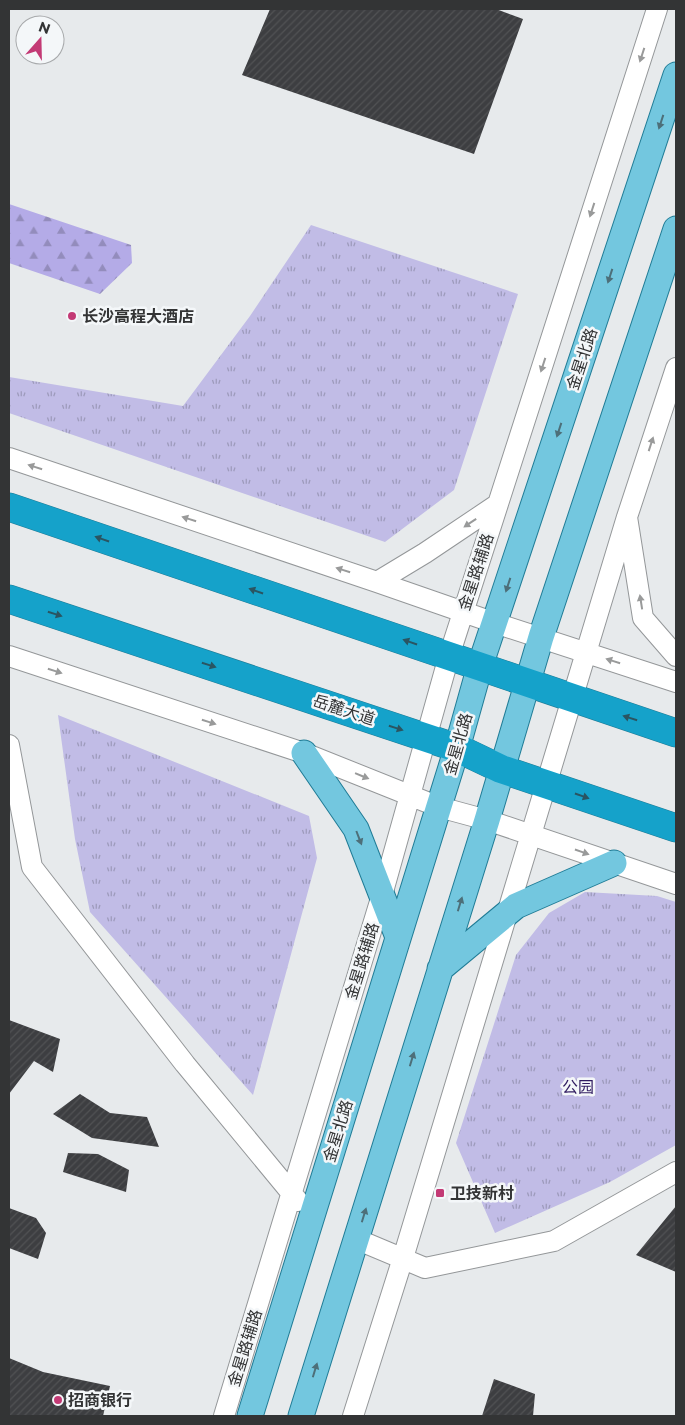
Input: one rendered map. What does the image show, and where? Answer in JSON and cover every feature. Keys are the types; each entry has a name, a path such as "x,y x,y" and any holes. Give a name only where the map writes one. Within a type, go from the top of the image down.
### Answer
{"highway":[{"path":"9,508 676,733"},
{"name":"岳麓大道","path":"9,598 457,748 501,769 676,828"}],"main road":[{"name":"金星北路","path":"250,1416 439,807 480,666 676,76"},
{"path":"301,1416 487,820 541,637 676,229"},
{"path":"304,753 356,829 398,938"},
{"path":"440,969 516,906 614,863"}],"street":[{"name":"金星路辅路","path":"224,1416 382,895 449,656 657,9"},
{"path":"353,1416 403,1258 628,517 676,368"},
{"path":"9,458 495,623 676,682"},
{"path":"377,582 425,553 498,504"},
{"path":"628,517 643,618 676,656"},
{"path":"9,656 304,753 439,807 487,820 676,884"},
{"path":"9,745 32,866 185,1064 311,1218"},
{"path":"356,1239 425,1268 554,1241 676,1172"}],"green space":[{"path":"9,204 131,245 132,263 100,294 9,263"},
{"path":"311,225 518,294 454,490 385,542 9,413 9,377 183,406 250,316"},
{"path":"58,715 309,816 317,858 253,1095 90,912 75,839"},
{"name":"公园","path":"585,892 657,896 676,902 676,1145 610,1182 495,1233 456,1143 516,955 549,913"}],"building":[{"path":"270,9 496,9 523,19 474,154 242,75"},
{"path":"9,1020 60,1039 53,1072 34,1061 9,1094"},
{"path":"80,1094 110,1113 147,1117 159,1147 92,1138 53,1114"},
{"path":"68,1153 98,1154 129,1170 126,1192 63,1172"},
{"path":"676,1206 676,1272 636,1255"},
{"path":"9,1208 36,1218 46,1233 38,1259 9,1248"},
{"name":"招商银行","path":"9,1358 43,1372 110,1386 103,1416 9,1416"},
{"path":"494,1379 535,1394 533,1416 482,1416"}],"place":[{"name":"长沙高程大酒店","path":"72,316"},
{"name":"卫技新村","path":"440,1193"},
{"name":"招商银行","path":"58,1400"}]}
